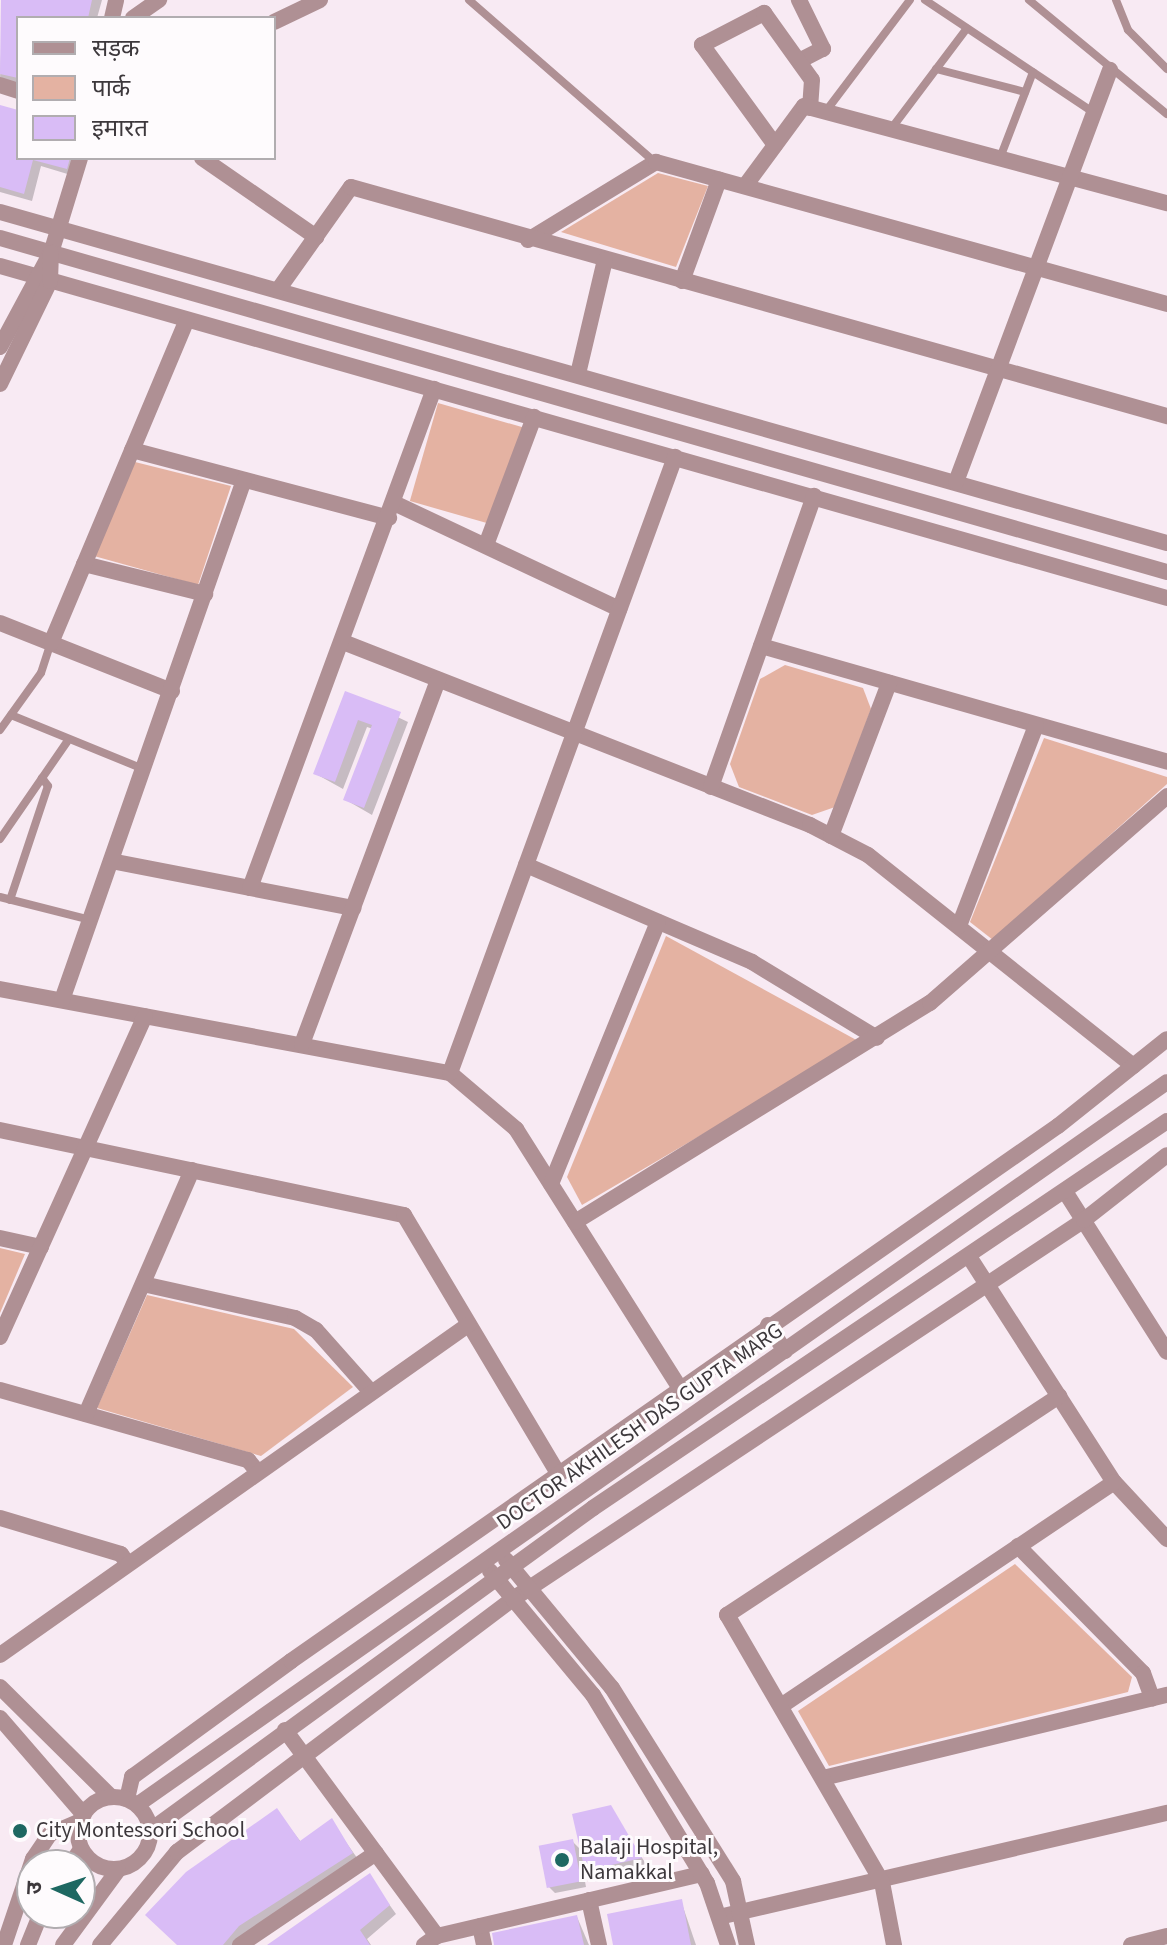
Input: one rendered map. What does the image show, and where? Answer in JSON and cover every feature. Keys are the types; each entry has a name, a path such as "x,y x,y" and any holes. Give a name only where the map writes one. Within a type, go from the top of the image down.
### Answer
{"street":[{"path":"136,16 159,0"},
{"path":"276,21 320,0"},
{"path":"799,0 823,49 799,61"},
{"path":"775,145 702,45 764,13 812,80 818,110"},
{"path":"956,482 1039,267 1110,70"},
{"path":"745,186 804,106 1070,177 1166,199"},
{"path":"0,384 62,230 80,160"},
{"path":"205,160 316,237"},
{"path":"528,240 656,162 1167,304"},
{"path":"682,281 719,180"},
{"path":"278,290 351,187 528,240 1167,416"},
{"path":"0,212 1167,543"},
{"path":"0,238 1167,572"},
{"path":"578,374 605,260"},
{"path":"0,266 1167,598"},
{"path":"0,347 42,278"},
{"path":"51,643 187,320"},
{"path":"250,888 434,389"},
{"path":"486,545 534,417"},
{"path":"132,450 244,480 391,510 486,545 619,609"},
{"path":"450,1073 675,457"},
{"path":"62,1000 244,480"},
{"path":"711,787 814,496"},
{"path":"84,564 205,594"},
{"path":"0,623 172,691"},
{"path":"343,642 711,787 831,836 868,855 1133,1066"},
{"path":"761,646 1167,762"},
{"path":"302,1044 438,680"},
{"path":"831,836 889,683"},
{"path":"959,926 1036,725"},
{"path":"575,1222 877,1038 990,951 1167,796"},
{"path":"111,861 353,908"},
{"path":"526,865 752,962 877,1038"},
{"path":"551,1184 658,922"},
{"path":"0,989 450,1073 516,1129 679,1387"},
{"path":"0,1337 145,1016"},
{"path":"125,1800 132,1777 1167,1039"},
{"name":"DOCTOR AKHILESH DAS GUPTA MARG","path":"125,1800 485,1564 1167,1082"},
{"name":"DOCTOR AKHILESH DAS GUPTA MARG","path":"151,1830 495,1578 1066,1193 1167,1121"},
{"path":"0,1130 404,1215 558,1473"},
{"path":"100,1945 177,1852 306,1758 513,1599 1084,1220 1167,1155"},
{"path":"86,1414 192,1170"},
{"path":"1066,1193 1162,1332 1167,1352"},
{"path":"0,1238 41,1247"},
{"path":"970,1258 1114,1482 1167,1539"},
{"path":"143,1284 295,1318 316,1330 371,1392"},
{"path":"0,1655 468,1325"},
{"path":"768,1325 785,1380"},
{"path":"0,1390 248,1460 257,1471"},
{"path":"894,1945 882,1882 727,1615 1059,1396"},
{"path":"781,1706 1114,1482"},
{"path":"0,1518 121,1554 127,1563"},
{"path":"823,1778 1160,1697 1143,1673 1018,1546"},
{"path":"500,1553 612,1688 733,1881 747,1945"},
{"path":"485,1564 593,1695 702,1874 728,1945"},
{"path":"0,1687 125,1800 151,1830 142,1857 118,1870 63,1945"},
{"path":"0,1718 82,1818 81,1849"},
{"path":"285,1730 376,1853 430,1940 702,1874"},
{"path":"4,1945 33,1859 50,1834 125,1800"},
{"path":"719,1917 882,1882 1167,1813"},
{"path":"240,1945 376,1853"},
{"path":"96,1863 102,1868 118,1870"},
{"path":"589,1900 599,1945"},
{"path":"480,1926 484,1945"},
{"path":"1131,1945 1167,1936"}],"lane":[{"path":"469,0 656,162"},
{"path":"818,110 910,0"},
{"path":"925,0 1094,113"},
{"path":"1029,0 1167,114"},
{"path":"1116,0 1128,30 1167,69"},
{"path":"891,129 967,28"},
{"path":"936,69 1025,92"},
{"path":"1000,158 1033,72"},
{"path":"0,730 41,673 51,643"},
{"path":"11,715 67,742 144,769"},
{"path":"0,839 67,742"},
{"path":"10,900 48,786 42,778"},
{"path":"0,897 90,920"}],"green space":[{"path":"658,173 708,186 676,267 561,232"},
{"path":"438,403 524,428 495,526 410,501"},
{"path":"135,462 231,486 198,585 94,556"},
{"path":"785,665 863,688 871,709 835,807 812,815 739,787 730,764 760,679"},
{"path":"1044,738 1167,777 1167,784 993,940 970,922"},
{"path":"666,936 860,1042 582,1205 567,1177"},
{"path":"0,1248 25,1254 0,1313"},
{"path":"147,1295 294,1329 353,1387 261,1456 97,1408"},
{"path":"1015,1564 1132,1677 1128,1692 829,1766 798,1711"}],"building":[{"path":"1,0 92,0 88,16 16,16 16,78 0,74"},
{"path":"0,105 16,109 16,160 33,160 24,194 0,187"},
{"path":"33,160 69,160 67,169"},
{"path":"345,691 401,712 364,808 343,800 372,725 358,720 335,782 313,774"},
{"path":"611,1805 642,1858 585,1871 572,1814"},
{"path":"277,1808 300,1841 332,1818 353,1853 239,1926 223,1945 177,1945 145,1915 186,1872"},
{"path":"573,1839 581,1881 547,1888 539,1846"},
{"path":"370,1873 390,1905 360,1930 370,1945 267,1945"},
{"path":"682,1899 691,1945 613,1945 607,1914"},
{"path":"577,1915 584,1945 494,1945 492,1933"}],"place":[{"name":"City Montessori School","path":"20,1831"},
{"name":"Balaji Hospital, Namakkal","path":"562,1860"}]}
